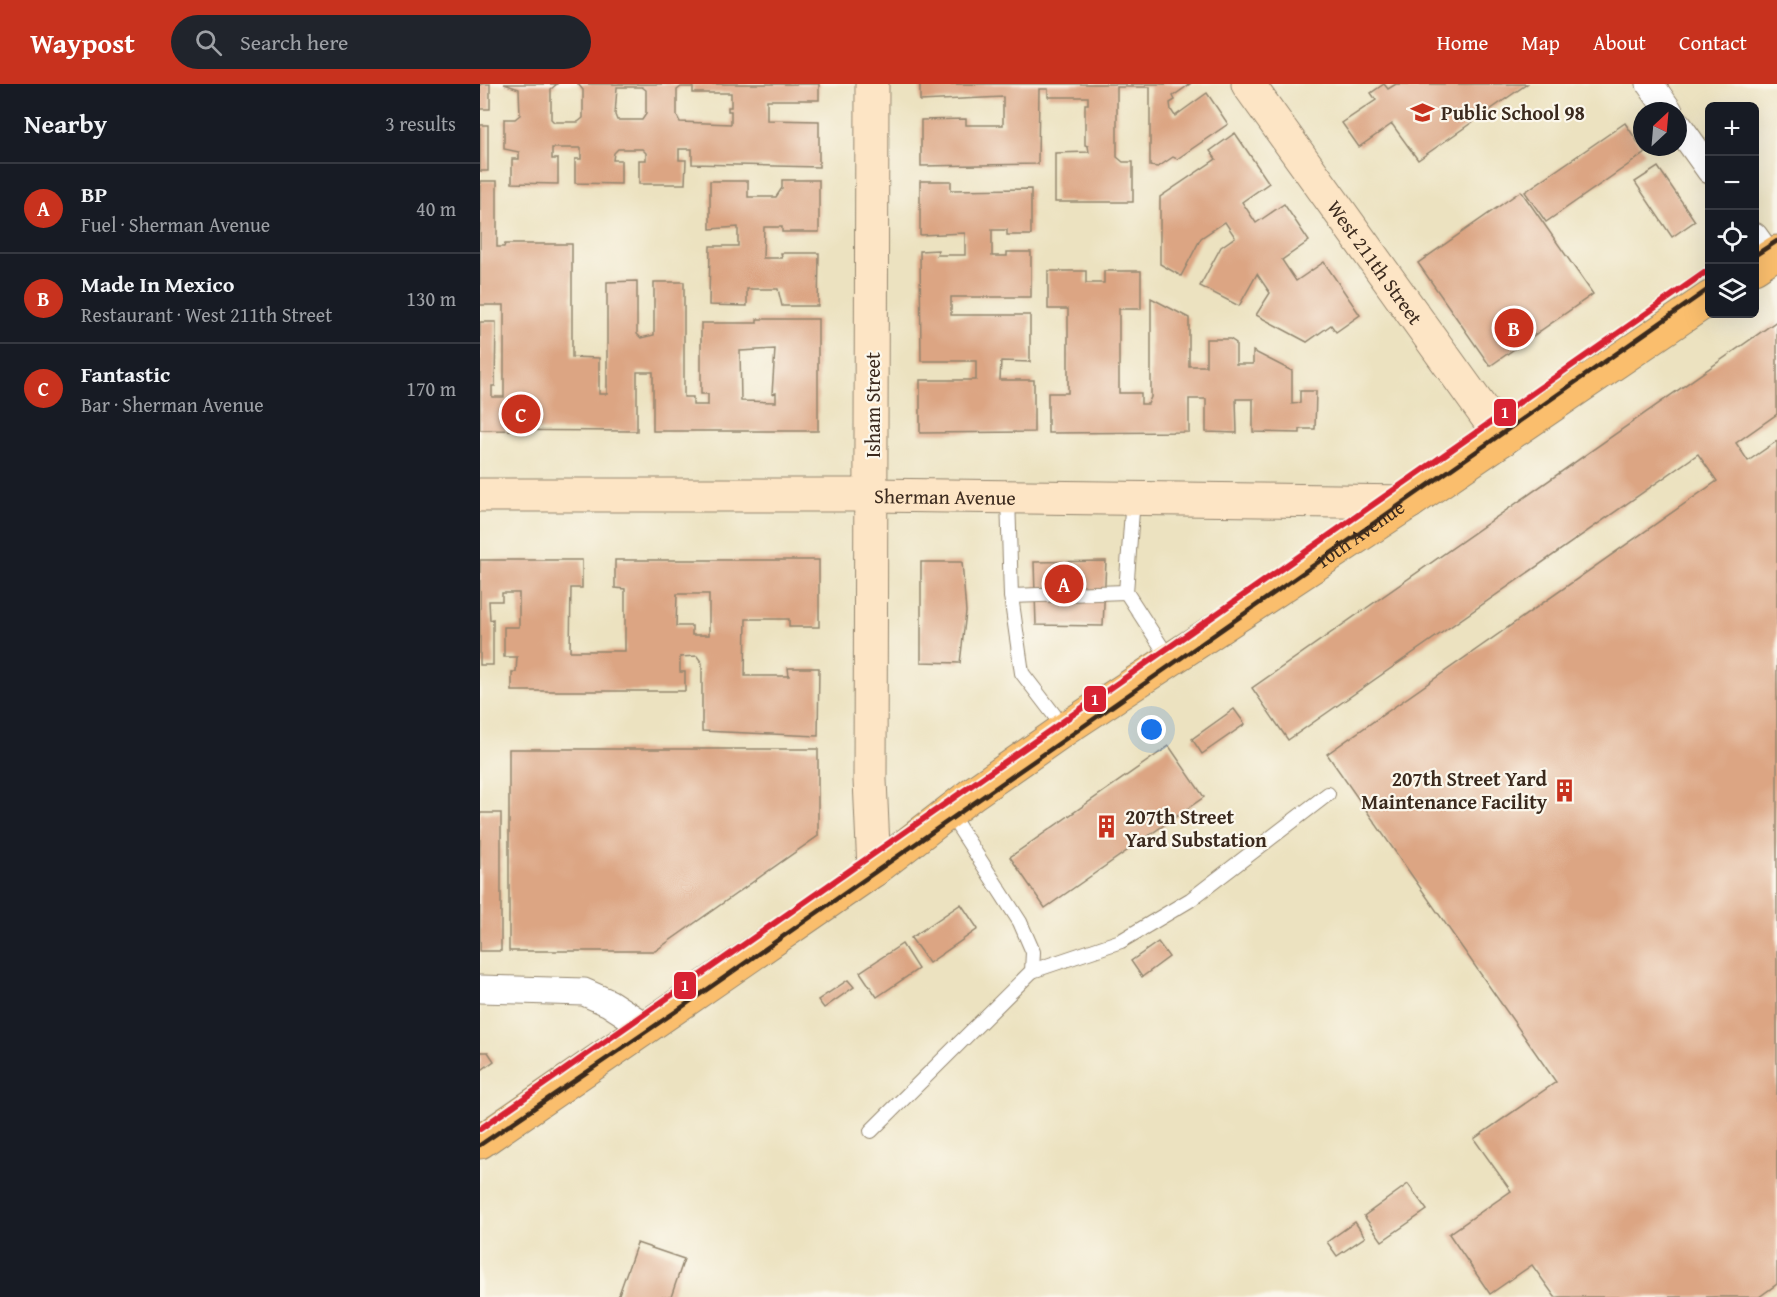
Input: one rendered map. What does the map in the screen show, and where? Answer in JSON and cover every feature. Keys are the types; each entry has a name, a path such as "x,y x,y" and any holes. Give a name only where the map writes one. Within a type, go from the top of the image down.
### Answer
{"main road":[{"name":"10th Avenue","path":"480,1142 874,870 949,812 1065,729 1410,502 1705,301"}],"street":[{"name":"Isham Street","path":"872,84 870,780 874,870"},
{"name":"West 211th Street","path":"1248,84 1503,439"},
{"path":"1650,84 1663,102"},
{"path":"1687,137 1705,163"},
{"name":"Sherman Avenue","path":"480,495 872,495 1410,502"},
{"path":"480,989 584,992 609,1003 646,1027"}],"lane":[{"path":"1008,497 1011,596 1022,673 1065,729"},
{"path":"1133,498 1126,592 1170,660"},
{"path":"1011,596 1126,592"},
{"path":"871,1131 1032,971 1121,941 1190,900 1328,794"},
{"path":"949,812 1020,922 1033,952 1032,971"}],"building":[{"path":"480,84 490,84 490,109 480,109"},
{"path":"504,84 557,84 551,89 551,119 554,122 578,122 583,118 583,90 578,84 819,84 819,100 767,100 767,120 819,121 819,167 692,164 692,149 679,149 679,160 686,160 685,184 639,184 639,160 646,160 646,153 642,149 618,149 614,153 613,160 621,160 621,184 575,183 575,159 581,159 581,148 552,148 552,159 558,159 558,184 512,183 512,159 519,159 519,152 504,149 504,119 515,119 520,115 519,89","holes":["617,87 642,87 646,90 646,114 642,120 617,120 615,115","681,87 693,87 693,93 731,93 731,107 728,107 728,111 731,111 731,124 680,122 677,116 677,90"]},
{"path":"920,84 1190,84 1173,96 1175,100 1170,103 1175,116 1207,93 1228,124 1177,159 1173,157 1158,167 1150,166 1150,87 1117,87 1117,157 1123,162 1133,162 1133,202 1055,202 1055,153 1089,152 1088,146 1085,145 1085,104 1088,104 1088,97 1048,97 1048,89 1039,89 1038,164 921,166 921,120 966,119 966,125 1003,125 1003,97 920,101"},
{"name":"Public School 98","path":"1384,84 1388,89 1396,84 1527,84 1418,160 1392,124 1359,147 1342,123 1376,100 1371,93"},
{"path":"1625,123 1633,135 1633,156 1641,156 1546,222 1525,192"},
{"path":"480,125 488,125 488,171 480,171"},
{"path":"1235,133 1269,183 1242,202 1256,223 1284,204 1309,241 1282,260 1296,281 1324,262 1360,315 1336,332 1331,325 1307,342 1256,315 1270,293 1257,274 1239,306 1200,286 1221,247 1235,237 1225,222 1201,238 1181,276 1160,264 1160,197 1216,159 1210,151"},
{"path":"1658,167 1695,221 1672,237 1635,182"},
{"path":"782,180 819,180 819,232 782,232 782,227 764,227 763,258 782,258 781,253 819,253 818,306 782,306 778,289 747,289 747,306 709,305 710,246 738,246 738,227 710,229 710,181 748,181 748,197 776,197 782,188"},
{"path":"480,181 497,181 497,247 504,247 505,244 572,244 572,357 599,358 599,394 607,394 607,282 637,281 637,334 641,338 654,335 654,282 684,282 684,397 693,397 693,405 708,405 708,394 701,394 701,323 757,323 757,319 818,319 818,431 653,431 653,372 637,372 637,431 480,430 480,322 496,322 495,386 492,386 492,397 504,397 504,305 480,305","holes":["775,349 772,394 776,393 776,402 741,401 740,351"]},
{"path":"920,181 951,181 951,190 1031,189 1031,235 1007,235 1007,230 992,230 992,256 1007,256 1007,252 1031,252 1031,297 951,297 951,315 1030,315 1030,362 1001,361 1000,380 1034,380 1034,432 920,433 920,380 976,380 976,361 921,361 920,251 938,250 937,255 965,255 965,233 920,235"},
{"path":"1521,191 1593,294 1490,366 1418,263"},
{"path":"1048,271 1086,271 1086,283 1104,283 1104,271 1141,271 1141,309 1119,309 1119,393 1141,393 1141,404 1148,404 1151,397 1151,298 1189,318 1189,366 1206,366 1206,339 1230,339 1236,343 1236,364 1253,364 1253,351 1292,371 1292,404 1300,403 1300,391 1316,391 1315,429 1300,429 1300,433 1253,432 1253,399 1236,399 1237,433 1206,432 1206,399 1189,399 1189,432 1048,433 1048,393 1068,393 1068,309 1048,309"},
{"name":"207th Street Yard Maintenance Facility","path":"1777,321 1777,414 1736,443 1748,461 1777,441 1777,1284 1759,1297 1555,1297 1532,1265 1490,1294 1449,1234 1511,1191 1474,1139 1556,1082 1327,754 1717,481 1698,454 1288,740 1252,688"},
{"path":"480,560 582,560 582,588 571,588 570,651 625,651 625,589 615,588 615,560 819,560 819,627 789,627 789,619 746,619 745,676 789,676 788,668 819,668 818,736 702,731 702,663 697,656 680,657 680,672 685,672 685,691 512,691 512,672 516,672 517,657 504,657 504,627 519,627 519,593 502,593 502,601 489,601 490,620 493,619 493,665 480,665","holes":["677,594 709,594 709,635 692,635 692,626 676,626"]},
{"path":"1106,561 1103,626 1036,625 1034,562"},
{"path":"921,562 962,562 966,612 960,663 921,662"},
{"path":"1234,709 1245,724 1202,754 1192,739"},
{"name":"207th Street Yard Substation","path":"1169,746 1204,797 1045,908 1010,857"},
{"path":"509,749 818,749 818,836 655,951 509,951"},
{"path":"480,813 501,813 501,951 480,951"},
{"path":"961,904 978,929 929,963 911,938"},
{"path":"1158,942 1169,957 1142,977 1131,961"},
{"path":"902,944 918,969 877,997 860,972"},
{"path":"848,980 854,987 824,1008 818,1000"},
{"path":"480,1052 488,1052 494,1061 480,1071"},
{"path":"1408,1184 1427,1210 1382,1241 1364,1216"},
{"path":"1355,1222 1365,1237 1337,1256 1327,1242"},
{"path":"637,1243 684,1259 671,1297 618,1297"}],"railway":[{"path":"1759,253 1777,241"},
{"path":"480,1145 675,1012 1705,291"}],"transit line":[{"name":"1","path":"480,1129 1705,272"}],"place":[{"name":"Public School 98","path":"1423,112"},
{"name":"Made In Mexico","path":"1514,328"},
{"name":"Fantastic","path":"521,414"},
{"name":"BP","path":"1064,584"},
{"name":"207th Street Yard Maintenance Facility","path":"1565,790"},
{"name":"207th Street Yard Substation","path":"1107,827"}]}
